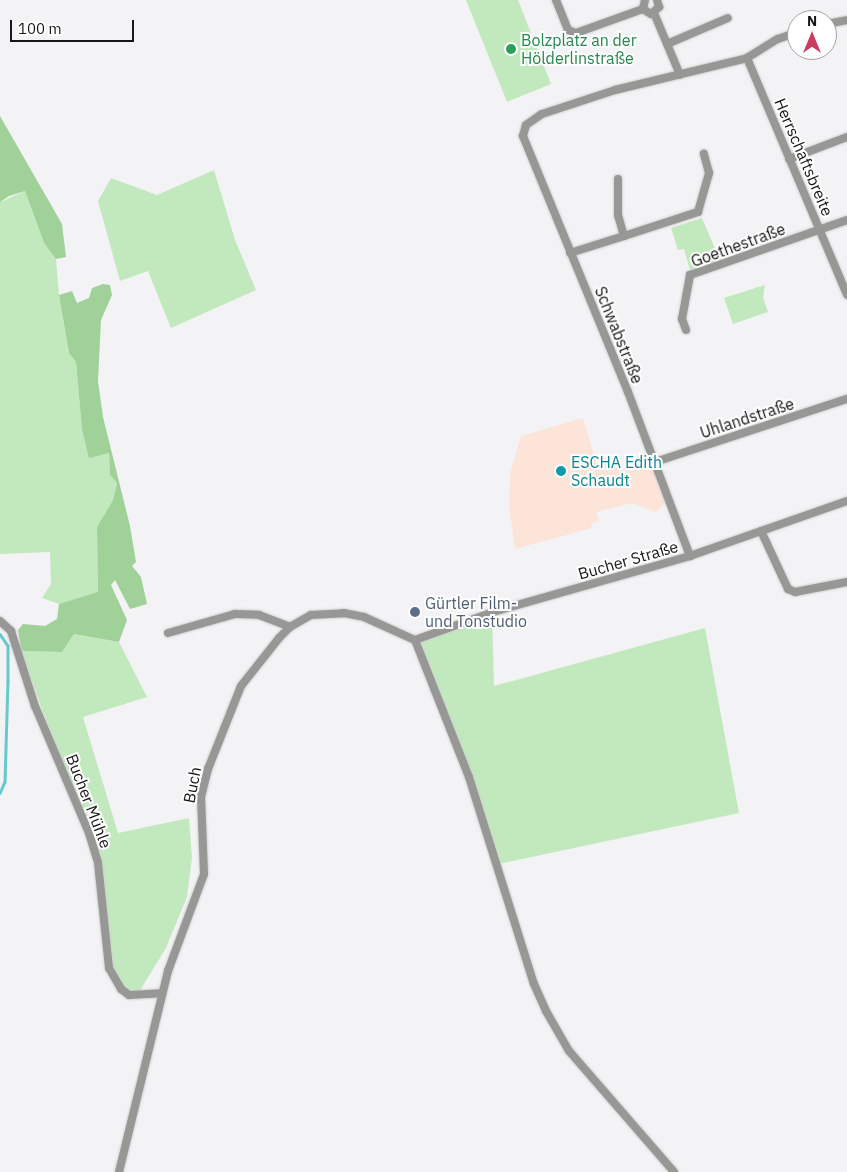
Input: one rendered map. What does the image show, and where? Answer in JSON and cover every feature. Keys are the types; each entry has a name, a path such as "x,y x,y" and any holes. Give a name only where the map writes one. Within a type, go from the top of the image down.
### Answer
{"street":[{"path":"556,0 568,30 576,33 643,9 654,13 680,75 747,58 787,37"},
{"path":"643,9 645,0"},
{"path":"654,13 659,7 657,0"},
{"path":"667,44 728,18"},
{"name":"Herrschaftsbreite","path":"747,58 847,295"},
{"name":"Schwabstraße","path":"680,75 615,90 542,114 526,125 523,136 656,462 690,556"},
{"path":"789,159 847,137"},
{"path":"570,253 698,212 709,173 704,154"},
{"path":"618,179 618,215 624,236"},
{"name":"Goethestraße","path":"686,330 682,319 690,275 820,232 847,220"},
{"name":"Uhlandstraße","path":"656,462 847,399"},
{"name":"Bucher Straße","path":"415,640 496,611 690,556 847,501"},
{"path":"762,531 788,589 796,592 847,582"},
{"name":"Buch","path":"162,993 170,966 195,907 204,874 201,797 208,770 241,686 290,627 311,616 344,613 379,622 415,640"},
{"path":"168,634 236,614 259,615 290,627"},
{"name":"Bucher Mühle","path":"0,621 11,631 35,706 89,833 98,863 109,968 121,989 129,995 162,993"},
{"path":"415,640 469,777 534,984 546,1011 569,1051 674,1172"},
{"path":"119,1172 162,993"}],"shaded area":[{"path":"583,418 596,461 630,470 652,464 666,503 656,512 632,503 596,512 599,521 591,523 592,528 515,549 509,507 510,473 521,436"}],"green space":[{"name":"Bolzplatz an der Hölderlinstraße","path":"466,0 518,0 551,84 507,102"},
{"path":"0,116 62,224 66,257 56,259 44,243 25,191 9,196 0,202"},
{"path":"214,170 235,240 256,290 171,328 148,271 120,281 98,201 111,178 157,195"},
{"path":"25,191 44,243 56,259 59,295 69,353 76,362 82,430 89,457 109,453 110,475 117,483 113,500 97,527 98,593 59,604 42,598 51,584 50,552 0,554 0,202"},
{"path":"702,218 720,260 690,270 684,249 678,250 671,228"},
{"path":"103,284 110,285 112,295 101,320 98,381 103,417 130,526 136,562 132,566 141,577 147,604 130,609 115,580 111,585 127,620 119,642 74,634 62,652 21,651 18,630 23,624 45,626 57,619 59,604 98,592 97,527 113,500 117,483 110,475 109,453 89,458 82,430 76,362 69,353 59,295 72,291 77,303 89,298 92,288"},
{"path":"765,285 763,297 768,312 733,324 724,298"},
{"path":"492,614 494,686 705,628 739,813 498,864 464,754 419,648 421,639"},
{"path":"74,634 119,642 147,697 83,717 118,833 189,818 192,858 187,897 166,948 139,992 128,991 120,984 114,972 102,874 21,651 62,652"}],"waterway":[{"path":"0,634 8,646 5,782 0,793"}],"place":[{"name":"Bolzplatz an der Hölderlinstraße","path":"511,49"},
{"name":"ESCHA Edith Schaudt","path":"561,471"},
{"name":"Gürtler Film- und Tonstudio","path":"415,612"}]}
